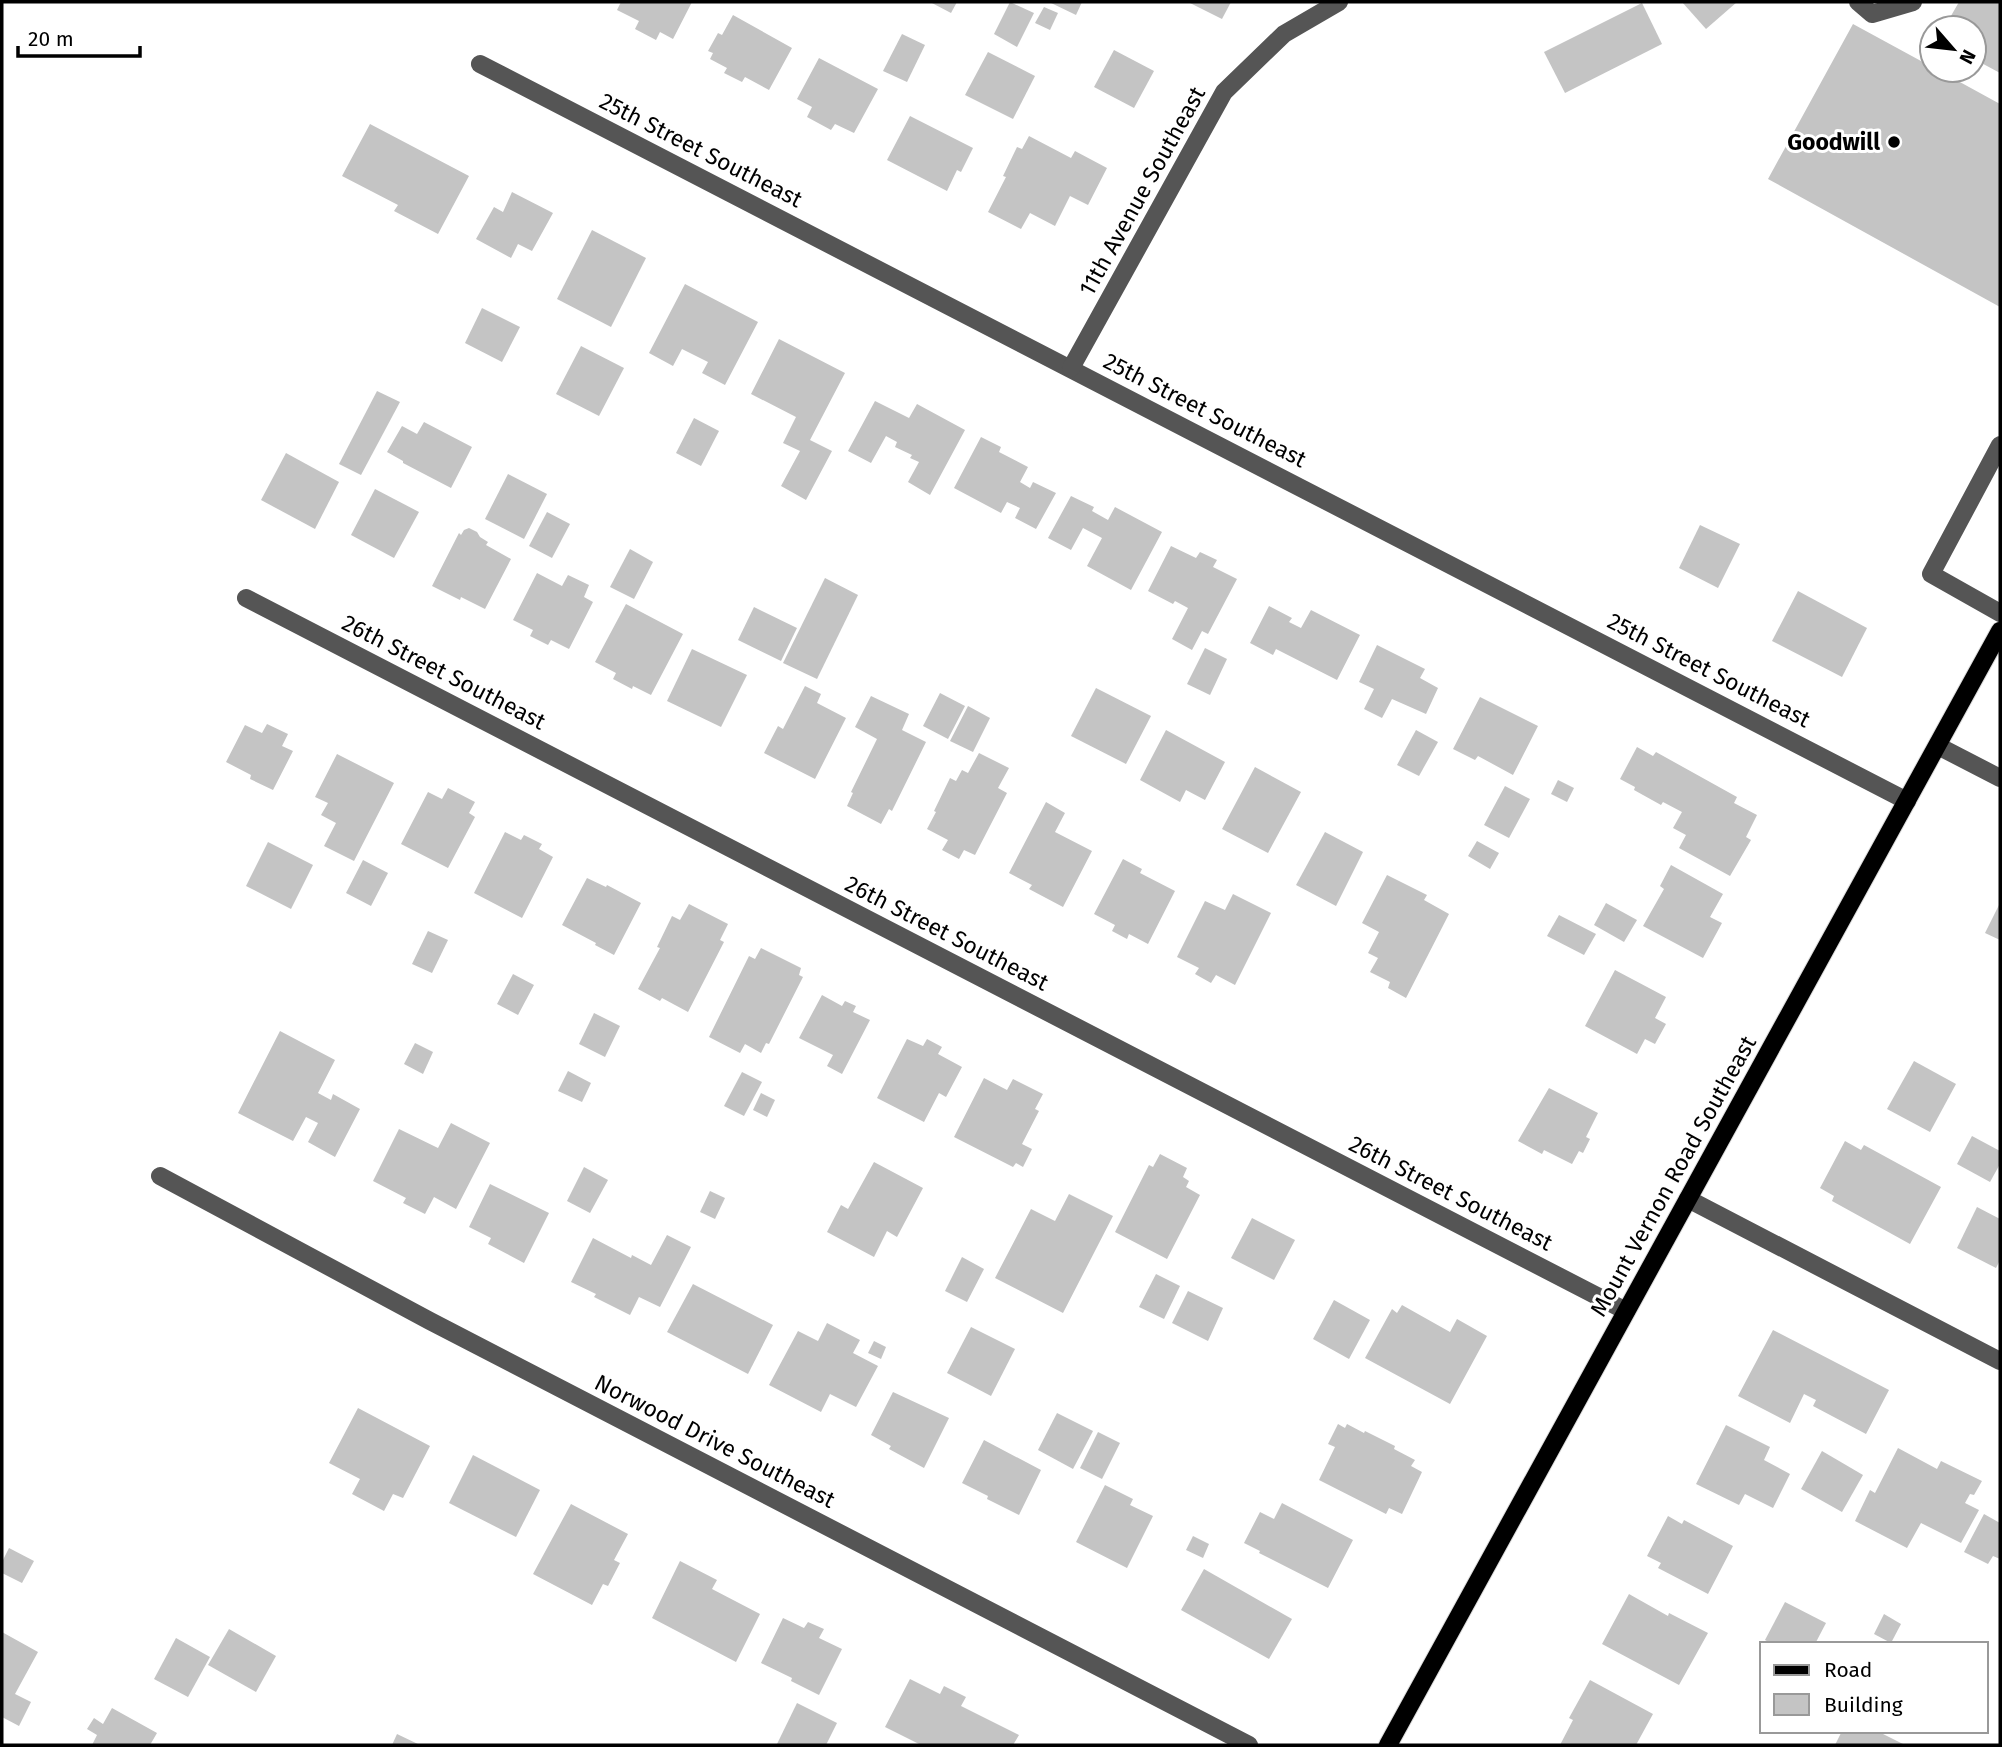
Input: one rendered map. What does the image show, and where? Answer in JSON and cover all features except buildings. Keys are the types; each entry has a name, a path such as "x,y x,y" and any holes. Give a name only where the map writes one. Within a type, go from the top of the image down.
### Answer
{"main road":[{"name":"Mount Vernon Road Southeast","path":"1388,1745 2000,631"}],"street":[{"name":"11th Avenue Southeast","path":"1071,368 1224,92 1284,34 1339,2"},
{"path":"1858,2 1872,14 1913,2"},
{"name":"25th Street Southeast","path":"480,64 1907,801"},
{"path":"2000,445 1931,574 2000,613"},
{"name":"26th Street Southeast","path":"246,598 1626,1311"},
{"path":"1938,746 2000,778"},
{"name":"Norwood Drive Southeast","path":"160,1177 430,1321 1249,1745"},
{"path":"1688,1199 2000,1361"}],"place":[{"name":"Goodwill","path":"1894,142"}]}
